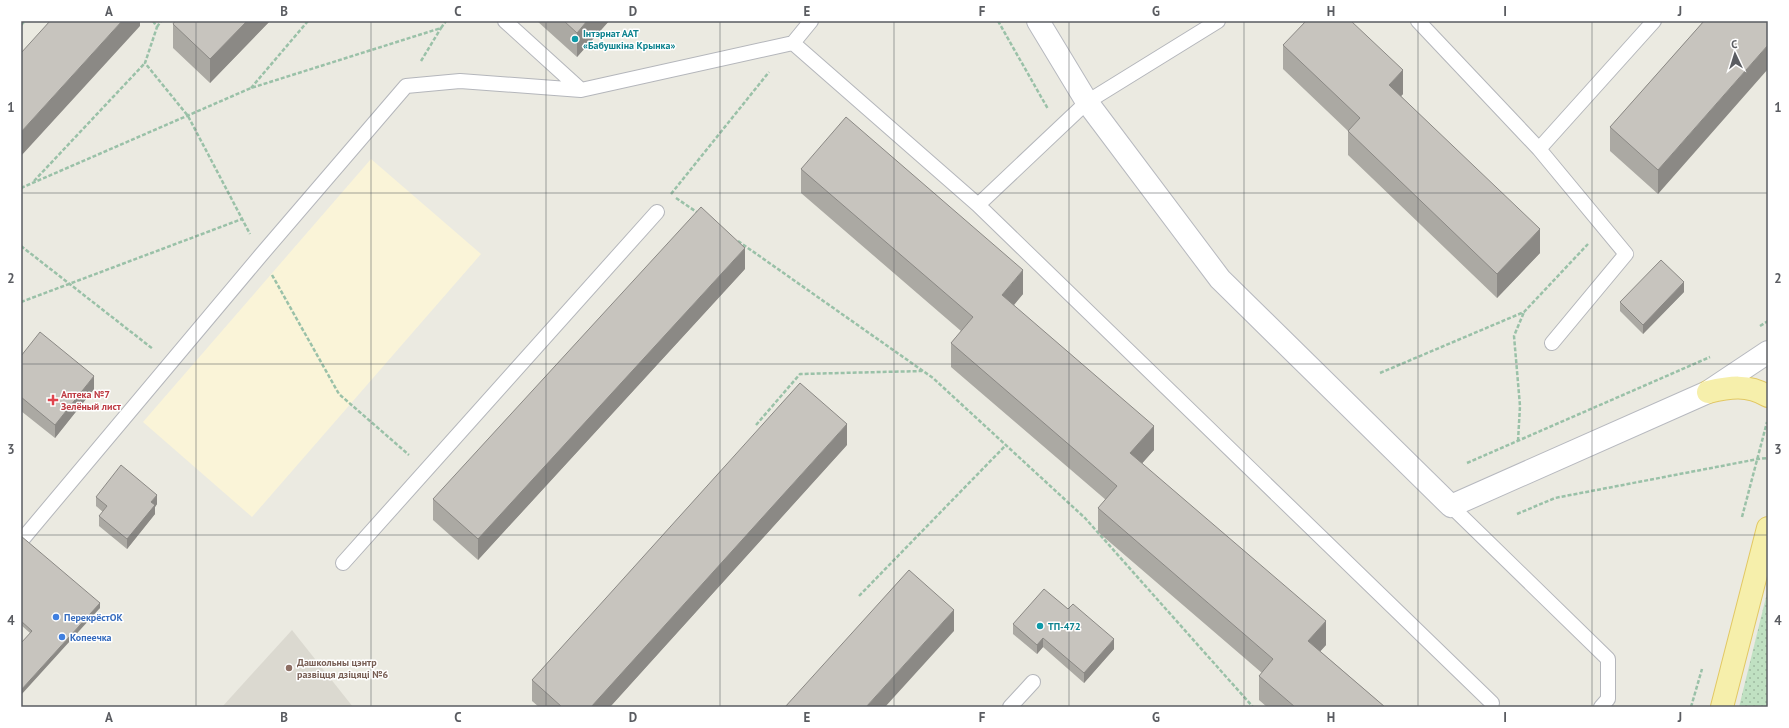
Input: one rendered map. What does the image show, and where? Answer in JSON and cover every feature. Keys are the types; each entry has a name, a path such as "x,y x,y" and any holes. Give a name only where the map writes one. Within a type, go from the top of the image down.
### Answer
{"main road":[{"path":"1708,392 1730,387 1745,387 1768,396"},
{"path":"1722,707 1768,528"}],"street":[{"path":"1038,21 1087,102 1220,279 1451,506 1708,392 1768,352"}],"lane":[{"path":"505,21 581,90"},
{"path":"21,541 406,86 460,81 581,90 793,43 811,21"},
{"path":"978,205 1087,102 1218,21"},
{"path":"1418,21 1539,149 1626,254 1552,343"},
{"path":"1539,149 1654,21"},
{"path":"793,43 978,205 1492,703"},
{"path":"343,562 657,212"},
{"path":"1451,506 1608,659 1608,699 1602,707"},
{"path":"1010,707 1033,682"}],"path":[{"path":"21,25 25,21"},
{"path":"157,28 161,21"},
{"path":"251,88 308,21"},
{"path":"406,86 446,21"},
{"path":"998,21 1059,129"},
{"path":"21,188 251,88 441,28"},
{"path":"657,212 793,43"},
{"path":"32,183 145,63"},
{"path":"671,194 703,217"},
{"path":"21,302 242,219"},
{"path":"1518,441 1520,406 1514,336 1524,312 1603,228"},
{"path":"735,240 923,370 1085,518 1253,707"},
{"path":"21,246 171,362"},
{"path":"1380,373 1524,312"},
{"path":"1757,329 1768,321"},
{"path":"1467,463 1714,355"},
{"path":"756,425 800,374 923,370"},
{"path":"859,596 1006,445"},
{"path":"1517,514 1555,498 1768,458"}],"shaded area":[{"path":"371,159 481,254 252,517 143,422"},
{"name":"Дашкольны цэнтр развіцця дзіцяці №6","path":"292,630 353,707 222,707"}],"green space":[{"path":"1768,589 1768,707 1739,707"}],"building":[{"path":"50,21 122,21 21,132 21,53"},
{"path":"175,21 247,21 210,59 173,24"},
{"path":"564,21 587,21 577,33"},
{"path":"1306,21 1351,21 1403,70 1389,85 1540,229 1497,274 1348,131 1360,118 1283,45"},
{"path":"1704,21 1768,21 1768,45 1658,170 1610,127"},
{"path":"846,117 1023,270 1002,295 1154,426 1130,453 1326,621 1308,641 1385,707 1295,707 1259,676 1273,659 1098,508 1117,486 951,343 973,317 801,169"},
{"path":"701,207 745,248 478,539 433,499"},
{"path":"1661,260 1684,282 1643,325 1620,302"},
{"name":"Аптека №7 Зелёный лист","path":"40,332 94,376 55,425 21,397 21,356"},
{"path":"800,383 847,424 591,707 562,707 532,680"},
{"path":"121,465 157,495 151,502 155,505 127,539 99,516 107,506 96,497"},
{"name":"ПерекрёстОК","path":"21,536 100,603 21,690 21,643 32,631 21,621"},
{"path":"909,570 954,610 866,707 785,707"},
{"path":"1044,589 1068,609 1073,604 1114,639 1084,673 1043,638 1037,645 1013,624"}],"place":[{"name":"Інтэрнат ААТ «Бабушкіна Крынка»","path":"575,39"},
{"name":"Аптека №7 Зелёный лист","path":"53,400"},
{"name":"ПерекрёстОК","path":"56,617"},
{"name":"ТП-472","path":"1040,626"},
{"name":"Копеечка","path":"62,637"},
{"name":"Дашкольны цэнтр развіцця дзіцяці №6","path":"289,668"}]}
